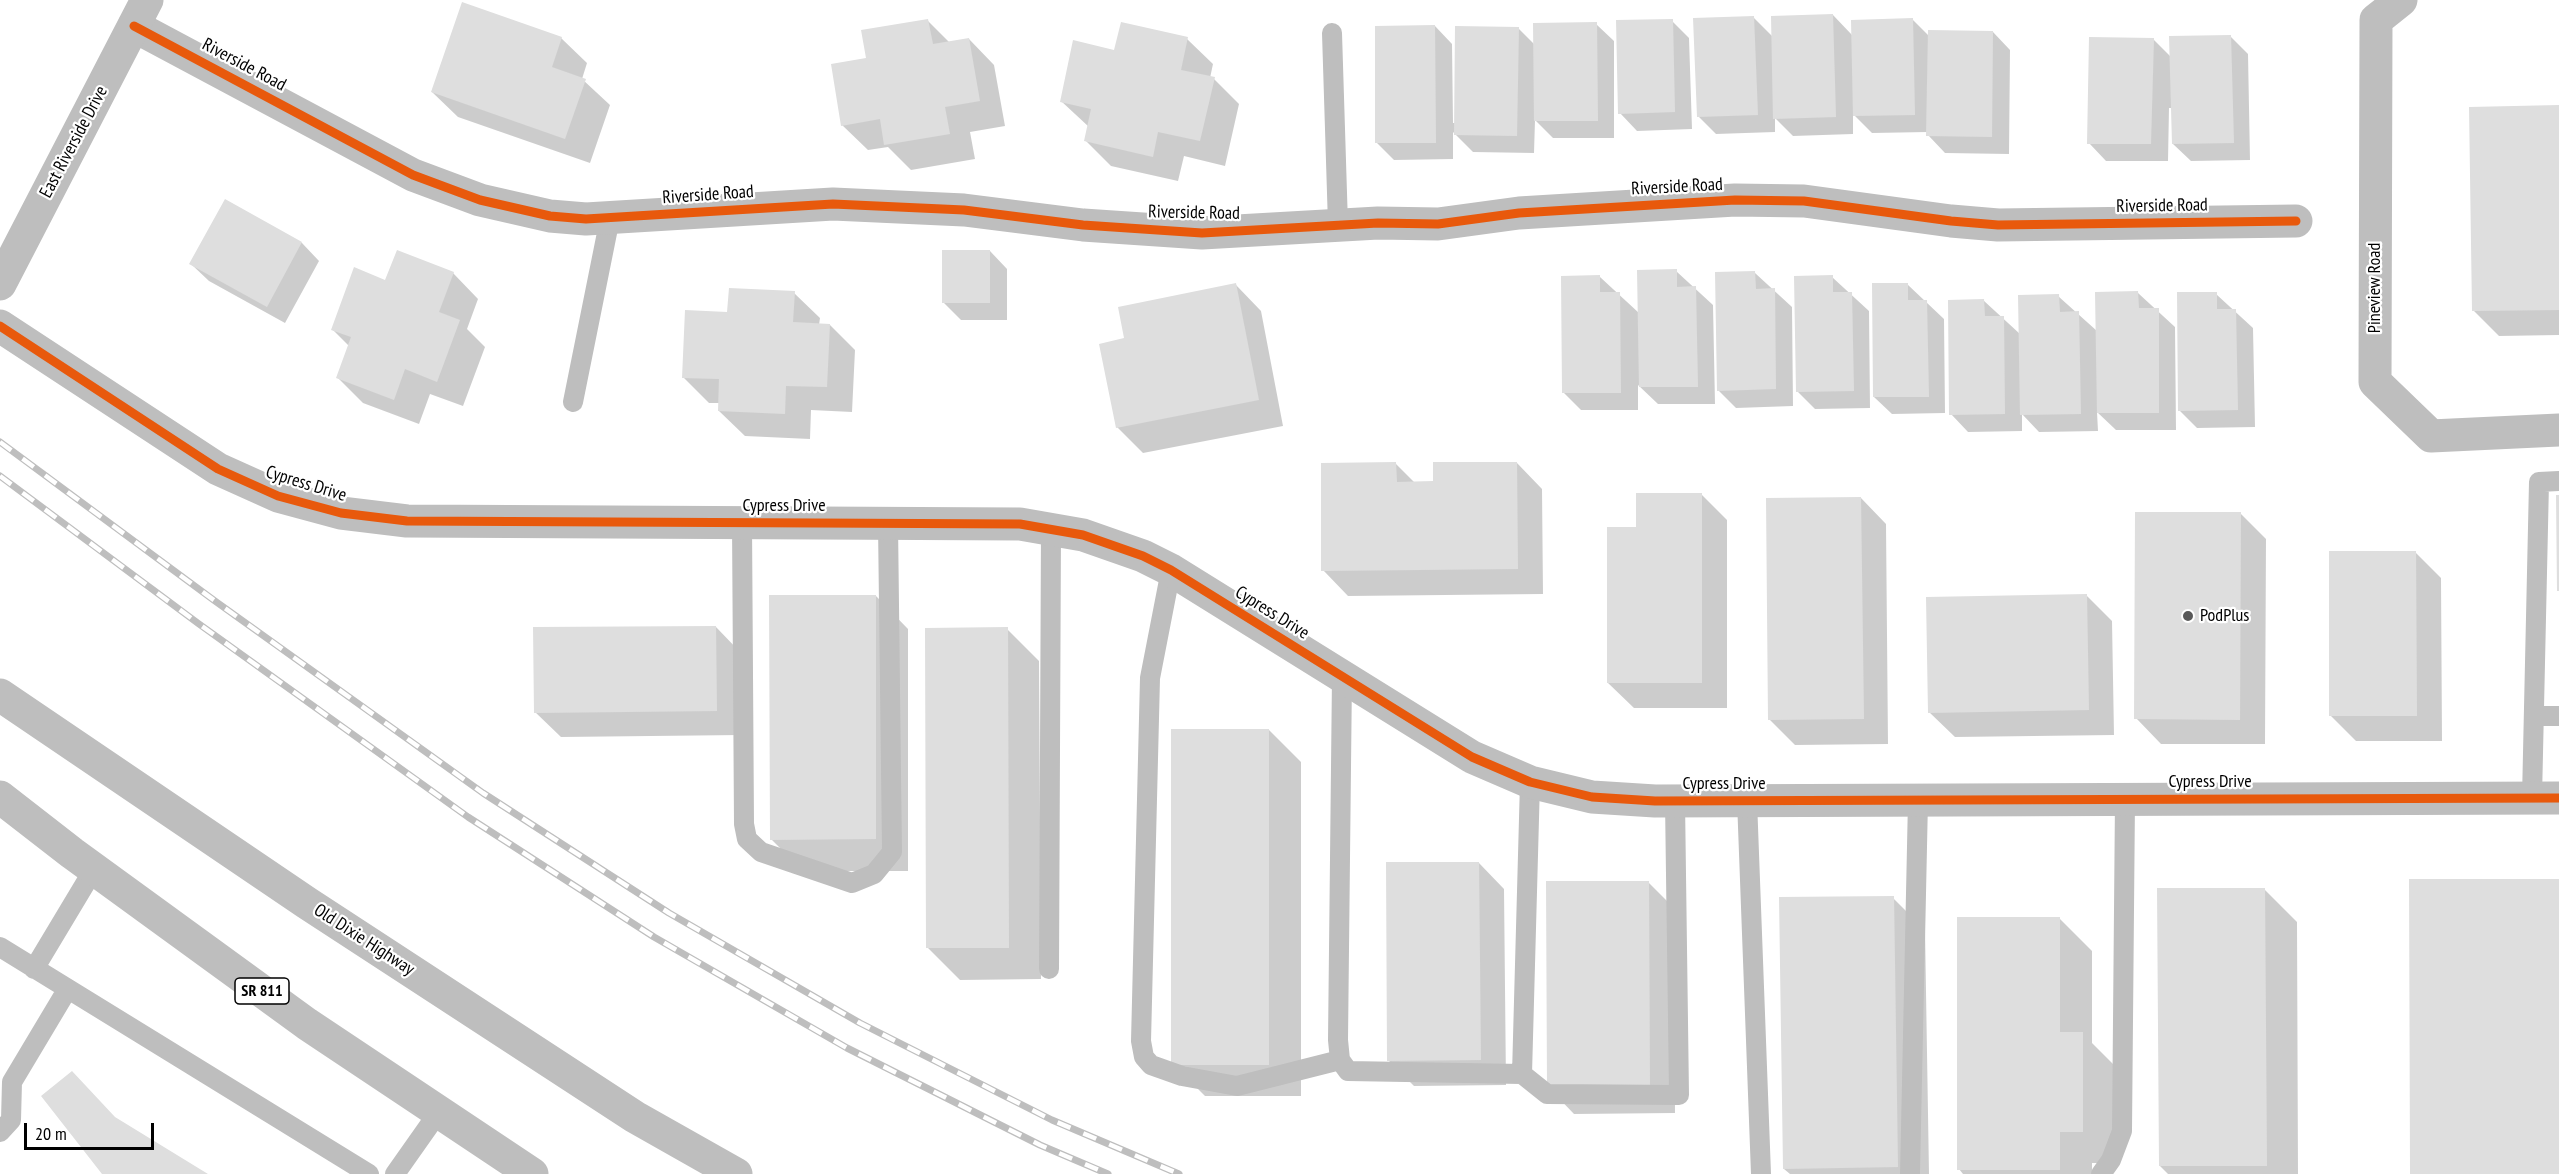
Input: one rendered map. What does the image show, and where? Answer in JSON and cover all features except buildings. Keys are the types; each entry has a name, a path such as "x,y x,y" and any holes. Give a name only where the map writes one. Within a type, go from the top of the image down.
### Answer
{"street":[{"name":"Pineview Road","path":"2401,0 2376,20 2375,382 2431,436 2559,430"},
{"name":"Riverside Road","path":"140,13 413,175 480,200 530,211 586,219 833,204 964,210 1083,225 1202,233 1338,225 1438,224 1519,213 1735,200 1804,201 1951,221 1998,225 2296,221"},
{"name":"East Riverside Drive","path":"0,284 140,13"},
{"name":"Cypress Drive","path":"0,326 218,469 278,496 341,513 407,521 1020,524 1083,535 1143,556 1171,570 1472,757 1530,782 1592,796 1675,801 2546,798"},
{"name":"Old Dixie Highway","path":"0,695 307,903 635,1117 736,1174"},
{"name":"SR 811","path":"0,797 94,869 308,1024 532,1174"}],"lane":[{"path":"1332,33 1338,225"},
{"path":"573,402 610,218"},
{"path":"2546,798 2534,716 2539,482 2559,481"},
{"path":"742,523 744,824 747,838 761,852 852,883 874,874 892,852 888,523"},
{"path":"1050,969 1051,529"},
{"path":"1171,570 1150,678 1141,1041 1144,1057 1151,1065 1182,1076 1237,1086 1340,1060"},
{"path":"1342,676 1338,1028 1340,1060 1348,1071 1522,1074 1547,1094 1679,1095 1675,801"},
{"path":"2534,716 2559,716"},
{"path":"1522,1074 1530,782"},
{"path":"2101,1174 2111,1160 2122,1131 2125,799"},
{"path":"1747,800 1761,1174"},
{"path":"1910,1174 1918,800"},
{"path":"34,969 94,869"},
{"path":"0,947 369,1174"},
{"path":"0,1132 11,1120 12,1082 67,990"},
{"path":"395,1174 438,1113"}],"railway":[{"path":"0,442 215,601 483,793 669,913 860,1023 1052,1120 1179,1174"},
{"path":"0,476 199,624 468,817 654,937 847,1048 1040,1145 1108,1174"}],"cycle path":[{"path":"134,26 413,175 480,200 550,216 586,219 833,204 964,210 1083,225 1202,233 1378,223 1438,224 1519,213 1735,200 1804,201 1951,221 1998,225 2296,221"},
{"path":"0,326 218,469 278,496 341,513 407,521 1020,524 1083,535 1143,556 1171,570 1472,757 1530,782 1592,797 1655,801 2559,798"}],"place":[{"name":"PodPlus","path":"2188,616"}]}
